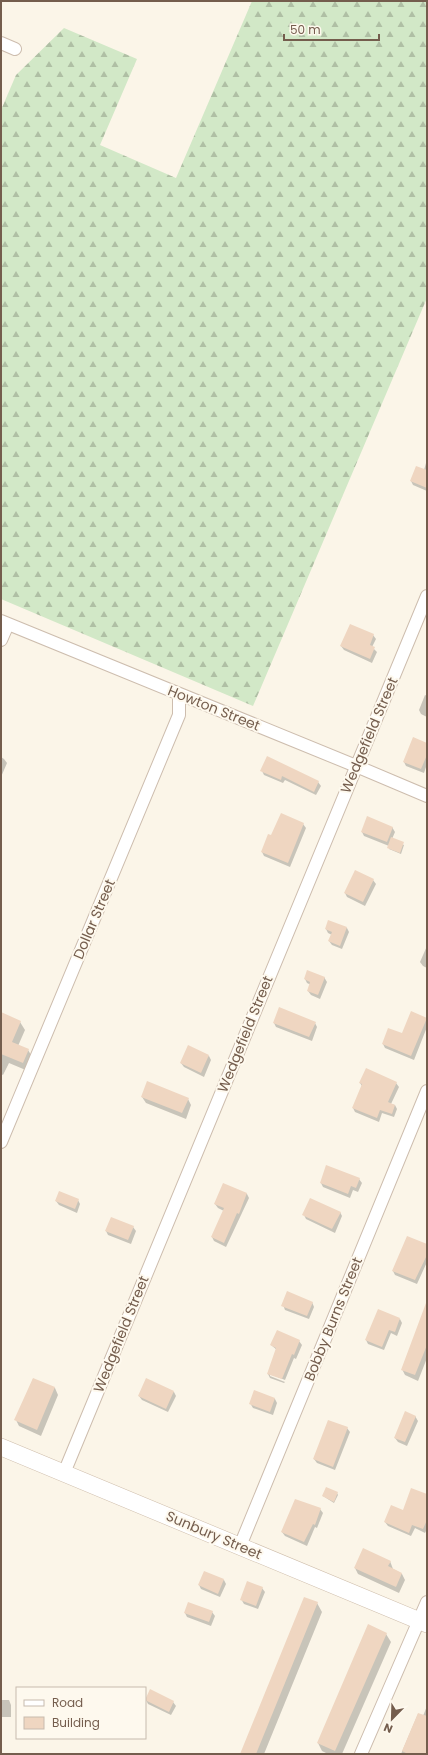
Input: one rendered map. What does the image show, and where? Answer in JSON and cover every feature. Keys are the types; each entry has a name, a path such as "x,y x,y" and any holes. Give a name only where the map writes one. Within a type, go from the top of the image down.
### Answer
{"street":[{"path":"1,43 15,49"},
{"name":"Wedgefield Street","path":"64,1473 427,596"},
{"path":"1,640 4,622"},
{"name":"Howton Street","path":"4,622 427,796"},
{"name":"Dollar Street","path":"1,1142 179,715 179,694"},
{"name":"Bobby Burns Street","path":"240,1546 427,1091"},
{"name":"Sunbury Street","path":"1,1447 423,1623"},
{"path":"362,1754 423,1623 427,1602"}],"green space":[{"path":"252,1 427,1 427,298 253,706 1,599 1,110 16,75 64,28 137,59 100,145 176,178"}],"building":[{"path":"416,466 427,470 427,488 410,481"},
{"path":"350,624 374,634 370,645 375,647 370,659 340,646"},
{"path":"413,737 427,743 427,755 421,769 403,762"},
{"path":"267,756 319,781 314,792 282,776 281,780 260,771"},
{"path":"281,813 304,823 288,863 261,852 268,834 271,835"},
{"path":"367,816 393,827 387,842 361,832"},
{"path":"391,837 404,842 400,853 387,848"},
{"path":"355,870 374,879 363,902 344,893"},
{"path":"328,920 347,927 340,946 328,941 332,932 325,929"},
{"path":"307,970 325,977 318,995 307,991 310,982 304,979"},
{"path":"279,1007 316,1022 309,1037 273,1023"},
{"path":"411,1011 427,1018 411,1056 382,1044 388,1028 402,1033"},
{"path":"1,1012 21,1021 12,1042 29,1049 23,1063 1,1054"},
{"path":"188,1045 209,1055 201,1073 180,1063"},
{"path":"366,1068 397,1082 388,1102 395,1105 392,1114 380,1110 377,1118 352,1108 362,1084 359,1083"},
{"path":"147,1081 189,1098 182,1113 141,1097"},
{"path":"326,1165 360,1178 356,1188 351,1186 348,1194 320,1183"},
{"path":"223,1183 247,1193 239,1214 237,1213 224,1243 211,1237 224,1208 214,1204"},
{"path":"59,1191 79,1199 75,1209 55,1201"},
{"path":"310,1198 341,1212 332,1229 302,1215"},
{"path":"111,1217 134,1226 128,1240 105,1231"},
{"path":"407,1236 427,1244 427,1255 415,1280 392,1271"},
{"path":"287,1291 313,1302 307,1316 281,1306"},
{"path":"426,1303 427,1345 415,1375 401,1370"},
{"path":"378,1309 400,1318 395,1332 389,1330 382,1347 365,1340"},
{"path":"277,1330 300,1340 294,1355 292,1354 282,1379 267,1374 276,1348 270,1345"},
{"path":"33,1378 55,1387 37,1430 14,1420"},
{"path":"146,1378 174,1391 166,1409 138,1396"},
{"path":"254,1390 275,1398 270,1412 249,1404"},
{"path":"405,1411 416,1416 405,1442 394,1438"},
{"path":"328,1420 348,1427 333,1467 313,1459"},
{"path":"326,1487 338,1492 334,1502 322,1496"},
{"path":"411,1488 427,1494 427,1520 423,1529 412,1525 409,1533 384,1522 391,1505 403,1510"},
{"path":"295,1499 321,1508 315,1525 313,1524 304,1542 281,1532"},
{"path":"363,1548 391,1561 388,1566 402,1573 396,1587 354,1568"},
{"path":"204,1571 224,1579 218,1594 198,1585"},
{"path":"247,1581 263,1587 256,1606 240,1600"},
{"path":"304,1597 318,1602 256,1754 240,1754"},
{"path":"188,1602 213,1611 209,1622 184,1613"},
{"path":"368,1624 387,1633 335,1751 317,1743"},
{"path":"150,1689 174,1701 169,1712 146,1700"},
{"path":"418,1713 427,1716 427,1754 408,1754 402,1751"}]}
